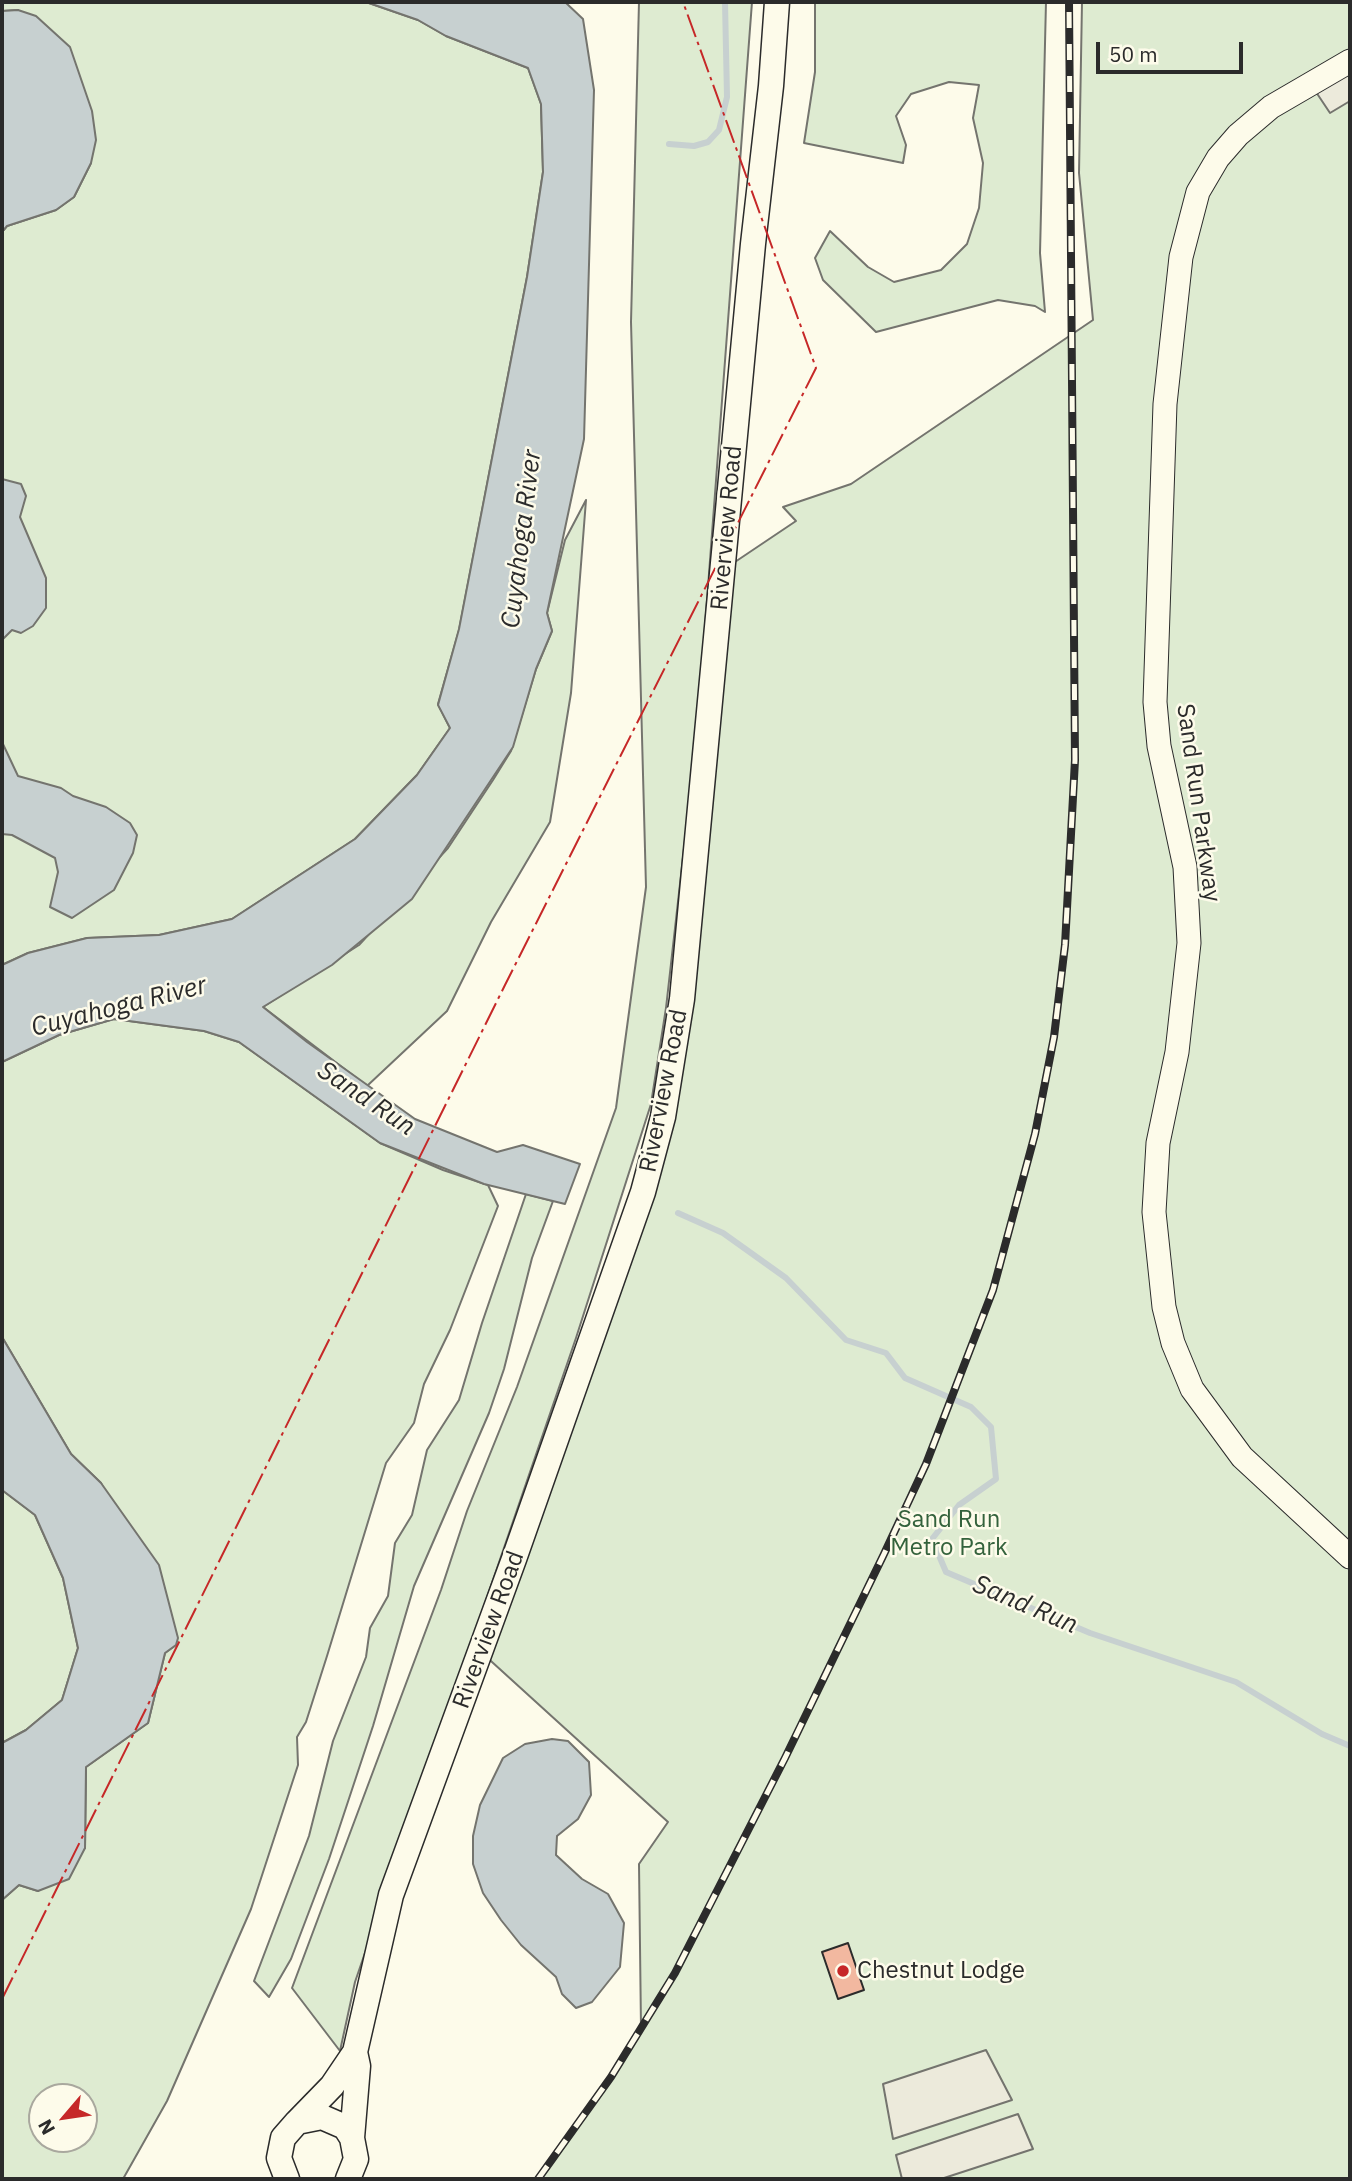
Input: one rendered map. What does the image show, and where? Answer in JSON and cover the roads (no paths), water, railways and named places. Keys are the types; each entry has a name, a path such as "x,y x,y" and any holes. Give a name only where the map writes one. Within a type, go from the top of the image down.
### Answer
{"main road":[{"name":"Riverview Road","path":"355,2164 358,2074 355,2052 391,1895 514,1559 643,1192 663,1117 682,999 777,2"},
{"name":"Riverview Road","path":"279,2172 283,2137 332,2086 355,2052"},
{"path":"297,2122 309,2117 334,2120 355,2164"}],"street":[{"name":"Sand Run Parkway","path":"1350,61 1271,107 1238,135 1218,158 1198,192 1181,257 1165,404 1155,702 1159,746 1185,867 1189,943 1177,1052 1158,1143 1154,1212 1164,1307 1173,1343 1192,1389 1221,1433 1249,1465 1350,1557"}],"water":[{"name":"Cuyahoga River","path":"366,2 565,2 583,19 594,90 584,439 547,613 552,631 536,669 513,747 412,899 332,965 263,1007 415,1119 497,1152 523,1145 580,1164 565,1204 484,1184 380,1143 239,1042 204,1031 114,1019 59,1035 2,1062 2,965 28,953 87,938 159,935 232,919 355,839 417,775 450,728 438,705 459,629 527,277 543,172 541,104 528,68 446,36 418,20"},
{"path":"18,10 36,16 70,47 92,111 96,140 91,163 74,197 56,210 7,226 2,232 2,11"},
{"path":"2,479 21,484 26,496 20,517 46,578 46,608 33,626 21,633 12,630 2,640"},
{"path":"2,742 18,776 61,788 73,796 106,807 130,823 137,835 133,853 114,890 72,918 50,907 58,872 55,858 12,835 2,834"},
{"path":"2,1337 71,1454 101,1483 159,1565 178,1638 176,1645 165,1653 148,1723 86,1767 85,1848 69,1879 38,1891 19,1885 2,1900 2,1743 26,1730 62,1700 78,1648 63,1578 35,1515 2,1490"},
{"path":"552,1739 568,1741 589,1762 591,1795 578,1819 557,1836 556,1855 582,1879 608,1894 624,1923 620,1967 592,2002 576,2008 562,1994 556,1977 521,1945 501,1920 483,1893 473,1864 473,1836 480,1805 503,1758 525,1744"}],"waterway":[{"path":"669,144 694,146 708,142 719,130 727,97 725,2"},
{"name":"Sand Run","path":"678,1213 723,1233 786,1278 846,1340 886,1353 905,1378 971,1407 991,1427 996,1479 959,1505 932,1539 946,1572 1090,1633 1236,1682 1322,1734 1350,1746"}],"railway":[{"path":"538,2179 611,2077 675,1973 785,1758 884,1554 926,1464 993,1290 1035,1134 1054,1037 1065,945 1075,760 1069,2"}],"place":[{"name":"Chestnut Lodge","path":"843,1971"}],"park label":[{"name":"Sand Run Metro Park","path":"949,1534"}]}
